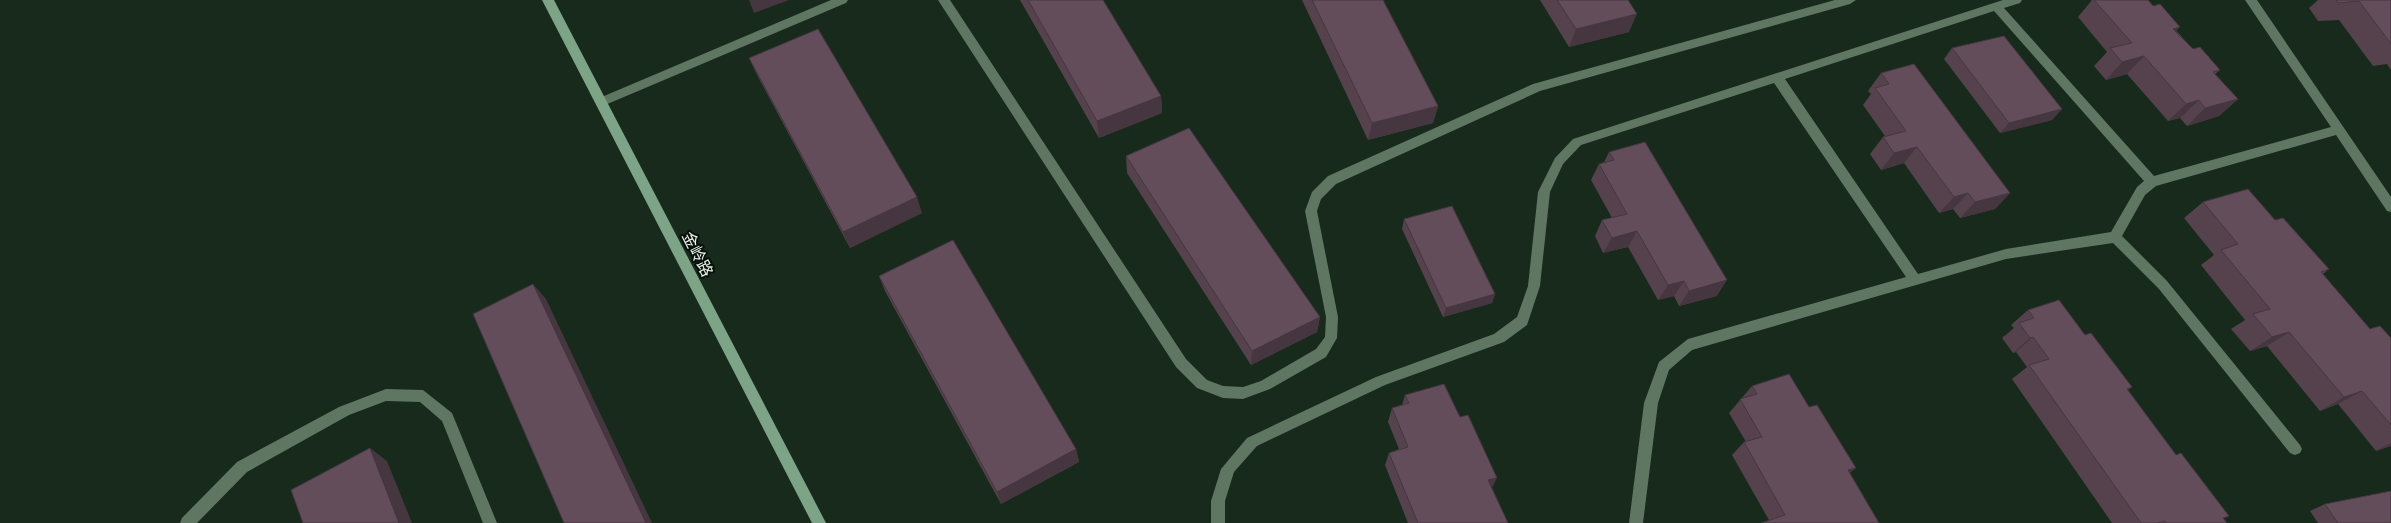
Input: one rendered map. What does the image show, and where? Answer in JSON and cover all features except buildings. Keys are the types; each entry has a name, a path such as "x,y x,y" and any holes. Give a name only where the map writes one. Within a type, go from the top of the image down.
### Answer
{"street":[{"name":"金岭路","path":"548,0 819,523"},
{"path":"601,102 842,0"},
{"path":"944,0 1181,363 1202,384 1223,392 1243,393 1265,386 1321,353 1331,338 1332,317 1311,211 1316,196 1332,180 1537,86 1850,0"},
{"path":"1218,523 1218,501 1228,469 1252,442 1381,381 1498,338 1522,321 1534,286 1544,192 1559,161 1576,142 2016,0"},
{"path":"2251,0 2391,207"},
{"path":"1996,6 2152,182"},
{"path":"1776,76 1915,280"},
{"path":"2115,237 2141,191 2152,182 2338,130"},
{"path":"1636,523 1651,404 1664,366 1688,345 2006,254 2115,237"},
{"path":"2115,237 2163,285 2295,449"},
{"path":"187,523 242,467 344,411 386,395 423,396 447,417 490,523"}]}
